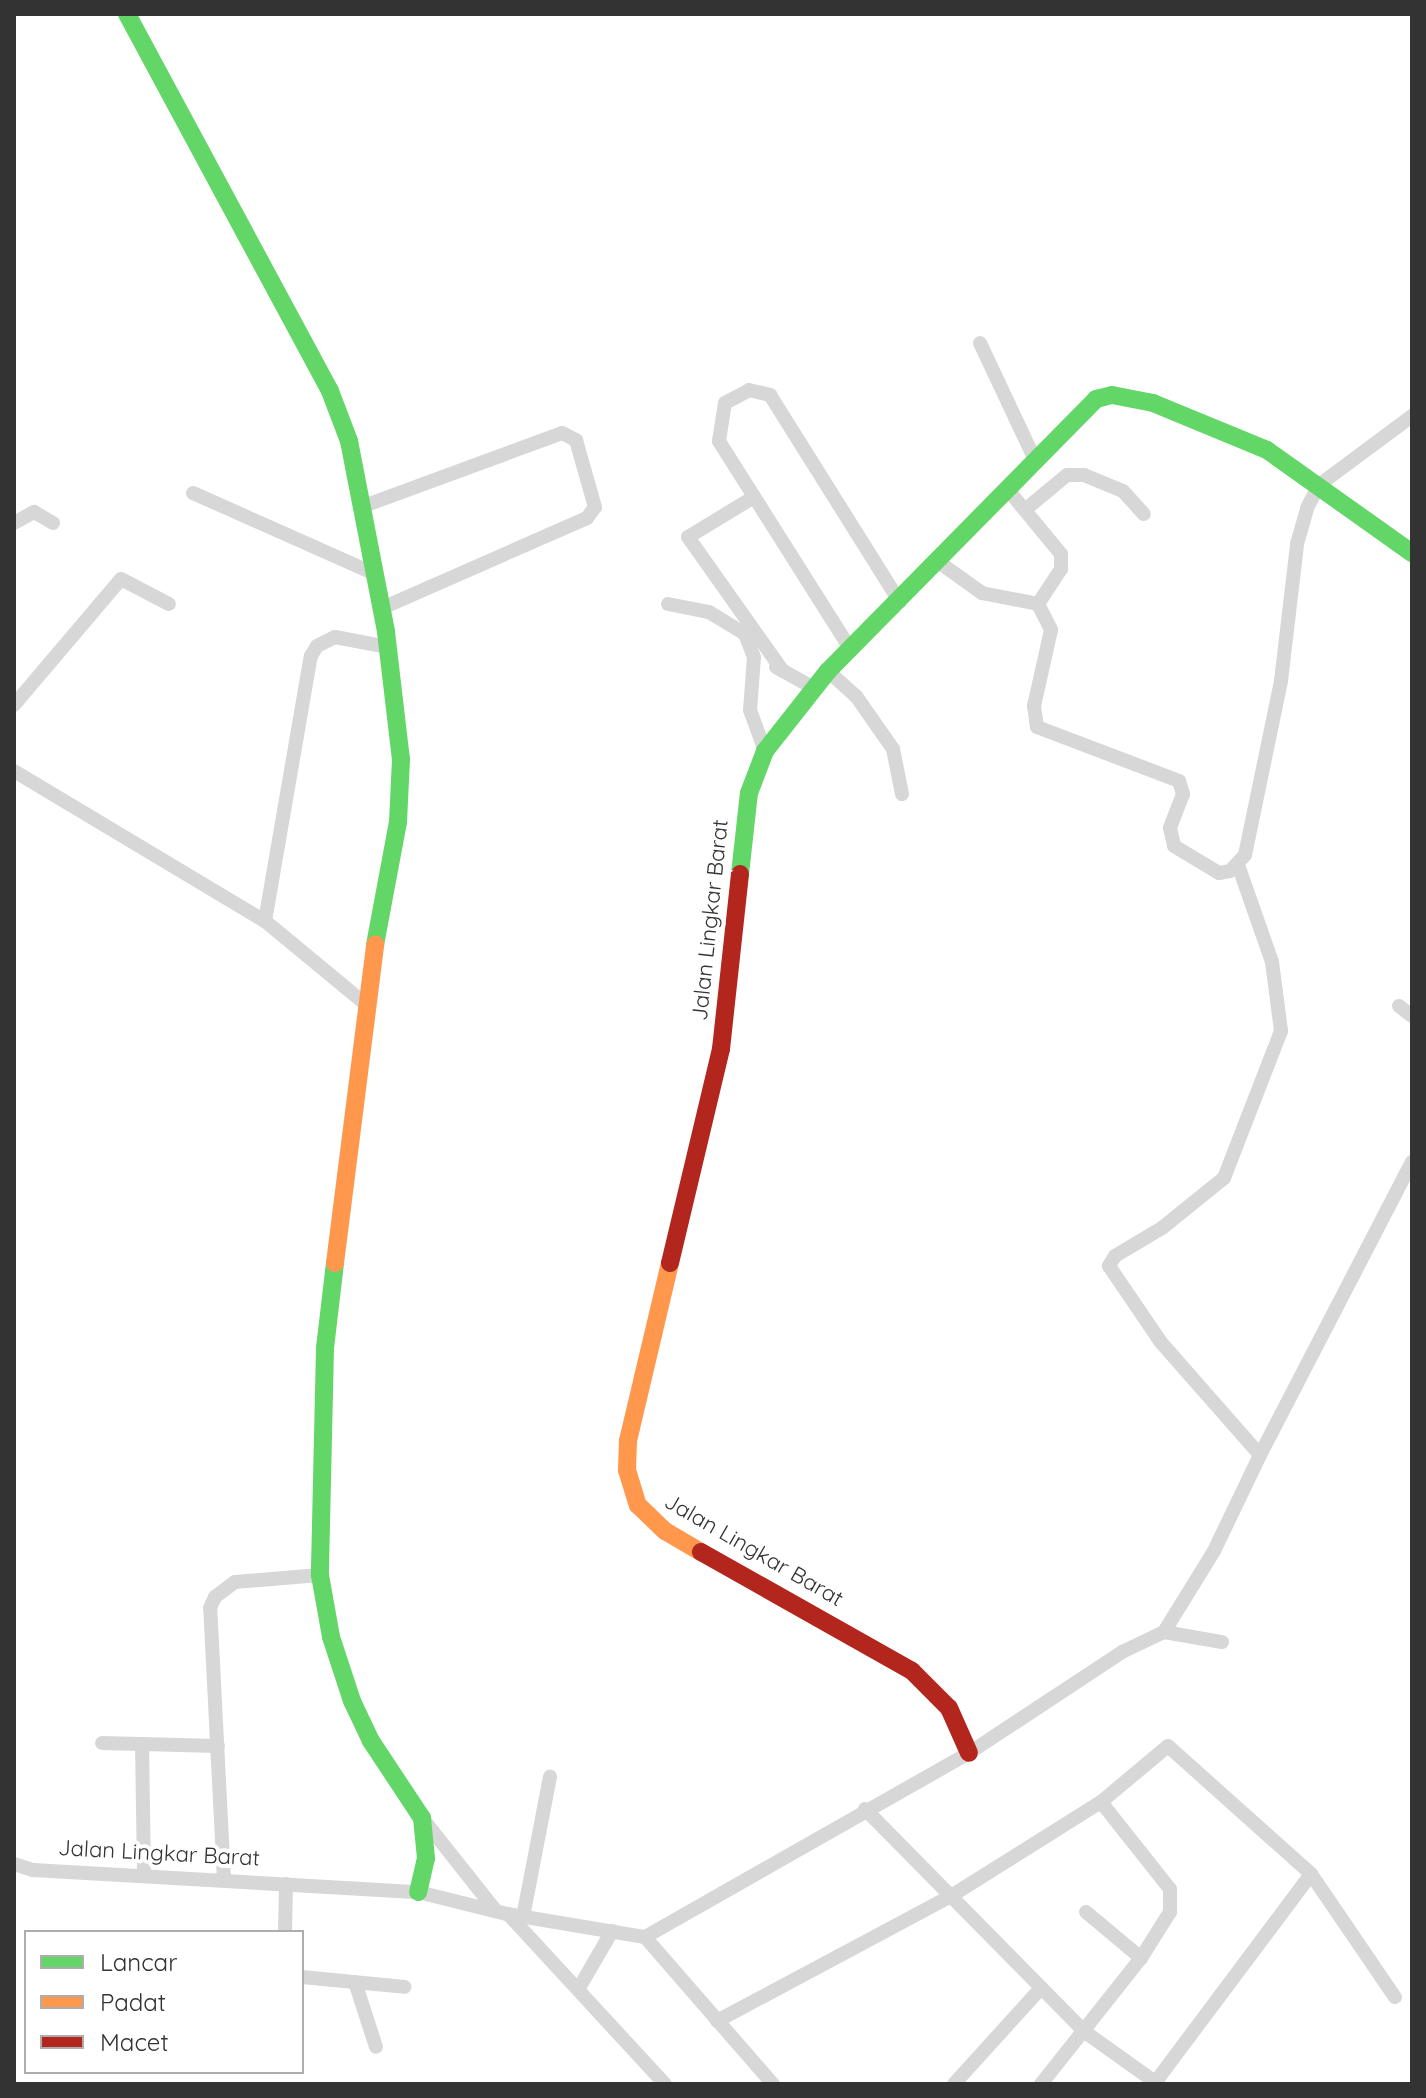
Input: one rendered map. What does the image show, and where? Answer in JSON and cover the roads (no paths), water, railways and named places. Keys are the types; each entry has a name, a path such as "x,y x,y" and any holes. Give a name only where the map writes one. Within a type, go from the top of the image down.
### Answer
{"street":[{"path":"127,14 315,357 349,441 388,647 401,759 398,822 364,1003 325,1348 320,1575 331,1637 352,1701 371,1741 422,1818 501,1912 579,1988 665,2084"},
{"path":"980,343 1036,462"},
{"path":"851,650 719,441 725,403 749,390 770,395 900,602"},
{"name":"Jalan Lingkar Barat","path":"969,1753 949,1708 912,1671 665,1531 638,1505 627,1470 628,1441 708,1120 721,1049 740,842 749,793 765,751 828,671 940,563 1096,399 1112,395 1153,403 1267,450 1412,553"},
{"path":"1038,604 1051,630 1034,706 1037,727 1179,781 1183,794 1170,828 1174,846 1219,873 1238,865 1245,855 1281,681 1297,544 1319,485 1412,416"},
{"path":"361,507 562,433 576,440 595,507 587,518 382,608"},
{"path":"1026,509 1067,475 1084,475 1123,491 1144,514"},
{"path":"1009,491 1061,554 1061,569 1038,604"},
{"path":"193,493 375,574"},
{"path":"754,497 688,537 783,671"},
{"path":"14,523 34,512 53,523"},
{"path":"940,563 982,593 1038,604"},
{"path":"14,705 121,579 169,604"},
{"path":"668,604 709,612 735,626 749,641 754,657 750,710 765,751"},
{"path":"265,921 311,656 317,646 335,637 388,647"},
{"path":"754,657 814,688"},
{"path":"828,671 856,696 893,749 902,794"},
{"path":"14,771 265,921 364,1003"},
{"path":"1238,865 1272,962 1281,1031 1224,1178 1162,1228 1115,1256 1109,1266 1160,1341 1260,1455"},
{"path":"1399,1006 1412,1016"},
{"path":"773,2084 645,1937 865,1809 969,1753 1122,1652 1164,1632 1214,1551 1260,1455 1412,1162"},
{"path":"224,1880 210,1608 215,1597 235,1582 320,1575"},
{"path":"1164,1632 1222,1642"},
{"path":"102,1743 218,1746"},
{"path":"142,1744 144,1876"},
{"path":"717,2021 951,1896 1101,1802 1168,1746 1311,1874 1395,1997"},
{"path":"523,1917 550,1777"},
{"path":"1041,2084 1085,2032 1165,1925 1170,1889 1101,1802"},
{"path":"865,1809 1085,2032 1154,2083 1311,1874"},
{"path":"418,1892 426,1858 422,1818"},
{"name":"Jalan Lingkar Barat","path":"14,1864 144,1876 418,1892 523,1917 645,1937"},
{"path":"285,1930 286,1884"},
{"path":"1086,1912 1141,1958"},
{"path":"579,1988 612,1931"},
{"path":"304,1977 405,1987"},
{"path":"355,1982 376,2047"},
{"path":"954,2084 1041,1988"}]}
